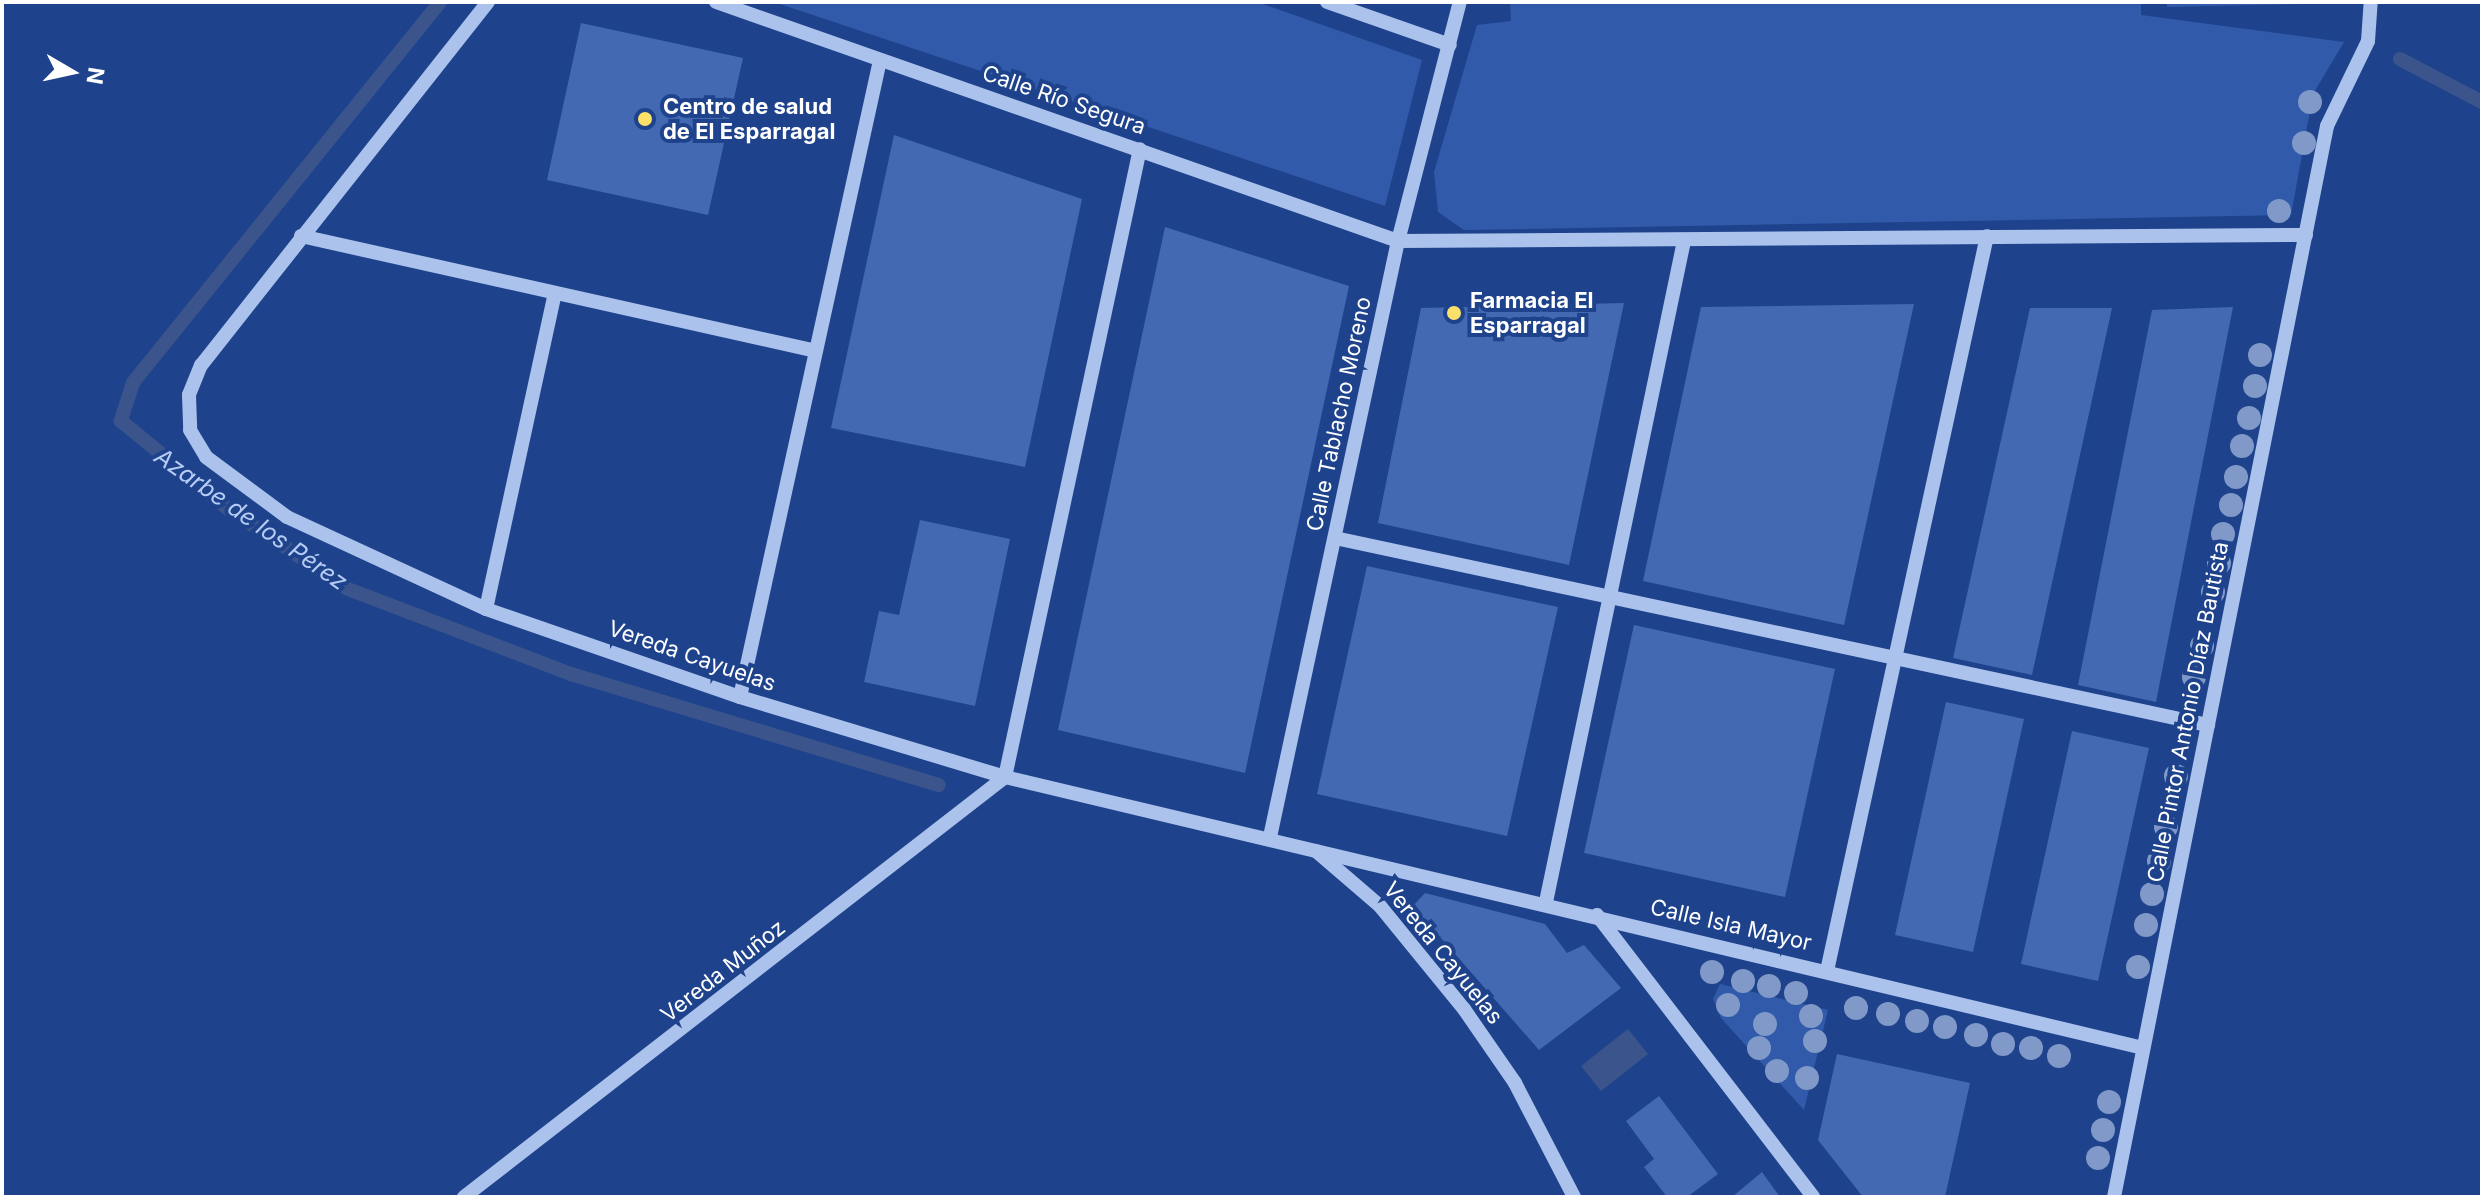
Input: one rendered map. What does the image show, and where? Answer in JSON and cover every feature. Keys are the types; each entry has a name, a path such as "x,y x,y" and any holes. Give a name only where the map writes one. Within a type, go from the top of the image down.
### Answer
{"street":[{"name":"Vereda Cayuelas","path":"488,2 201,365 189,395 190,430 235,483 287,517 486,609 740,697 1005,777 1309,846 1380,906 1464,1009 1515,1083 1574,1197"},
{"name":"Calle Río Segura","path":"716,2 1398,241 2306,235"},
{"path":"1327,2 1450,45"},
{"name":"Calle Tablacho Moreno","path":"1270,837 1398,241 1460,2"},
{"name":"Calle Pintor Antonio Díaz Bautista","path":"2114,1197 2333,105 2368,41 2371,2"},
{"path":"740,697 812,350 880,60"},
{"path":"1005,777 1140,149"},
{"path":"301,236 812,350"},
{"path":"1827,971 1987,236"},
{"path":"1546,902 1684,241"},
{"path":"486,609 555,293"},
{"path":"1335,538 2208,725"},
{"name":"Vereda Muñoz","path":"464,1197 1005,777"},
{"name":"Calle Isla Mayor","path":"1309,846 2143,1048"},
{"path":"1597,915 1813,1197"}],"shaded area":[{"path":"774,2 1257,2 1422,60 1385,206"},
{"path":"1510,2 2141,2 2141,15 2344,42 2313,94 2291,215 1464,230 1438,212 1434,172 1477,25 1511,21"},
{"path":"2167,2 2301,2 2301,4 2167,7"},
{"path":"1720,984 1828,1010 1804,1110 1721,1018 1713,999"},
{"path":"1628,1029 1648,1054 1601,1091 1581,1066"}],"building":[{"name":"Centro de salud de El Esparragal","path":"581,23 743,58 708,215 547,180"},
{"path":"894,135 1082,199 1025,467 831,428"},
{"path":"1165,227 1349,286 1245,773 1058,730"},
{"path":"1624,303 1569,565 1378,523 1421,308"},
{"path":"1914,304 1844,625 1643,581 1701,307"},
{"path":"2233,307 2156,702 2078,685 2152,310"},
{"path":"2030,308 2112,308 2032,675 1953,658"},
{"path":"920,520 1010,539 975,706 864,682 879,611 899,615"},
{"path":"1367,566 1558,607 1507,836 1317,794"},
{"path":"1634,625 1835,669 1785,897 1584,853"},
{"path":"1946,702 2024,719 1973,952 1895,935"},
{"path":"2072,731 2149,748 2098,981 2021,964"},
{"path":"1425,893 1545,924 1567,953 1584,945 1621,988 1539,1050 1413,906"},
{"path":"1837,1054 1970,1083 1945,1197 1863,1197 1818,1140"},
{"path":"1659,1096 1718,1174 1687,1197 1667,1197 1644,1167 1654,1159 1626,1121"},
{"path":"1762,1172 1780,1197 1732,1197"}],"waterway":[{"name":"Azarbe de los Pérez","path":"440,2 133,383 121,421 228,509 348,589 571,674 939,785"},
{"path":"2400,59 2482,102"}],"place":[{"name":"Centro de salud de El Esparragal","path":"645,119"},
{"name":"Farmacia El Esparragal","path":"1454,313"}]}
